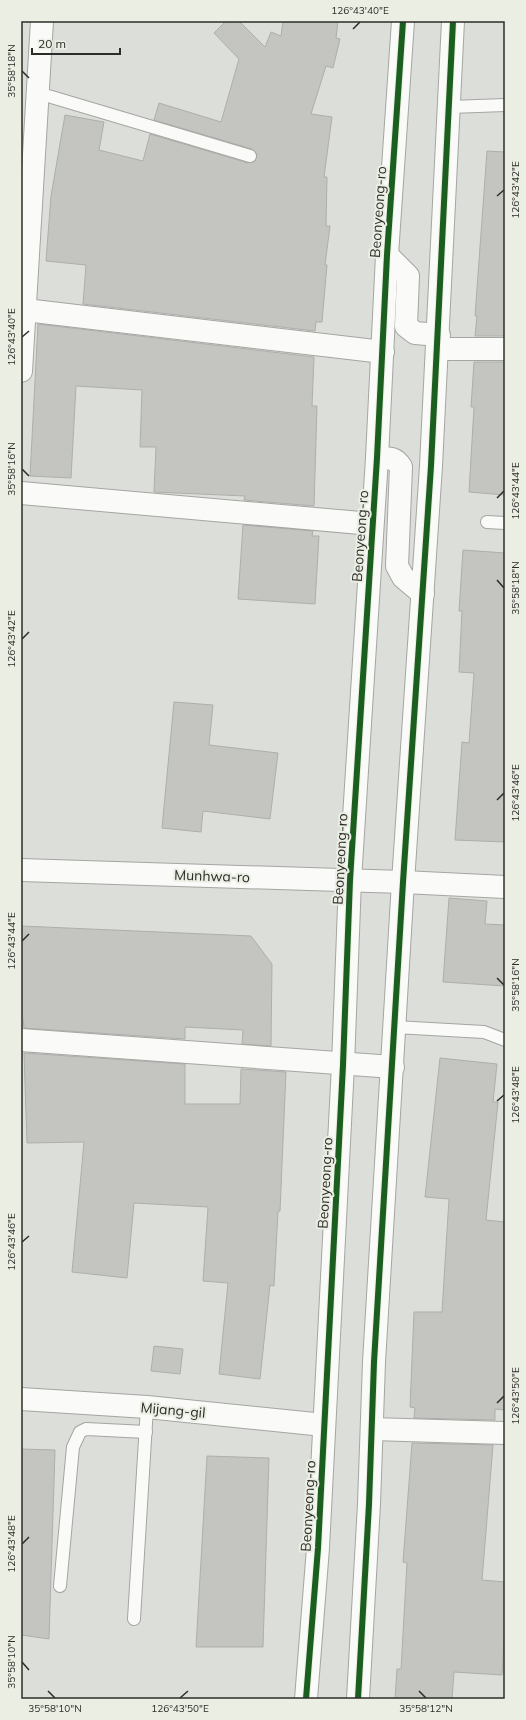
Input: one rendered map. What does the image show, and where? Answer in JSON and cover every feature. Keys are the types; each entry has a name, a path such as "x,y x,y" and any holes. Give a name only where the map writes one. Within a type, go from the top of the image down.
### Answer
{"main road":[{"path":"21,372 42,21"},
{"name":"Beonyeong-ro","path":"306,1699 318,1548 343,1065 350,880 377,458 387,255 403,21"},
{"path":"358,1699 374,1362 438,342 450,107 449,25"},
{"path":"387,255 408,276 406,326 416,333 438,342 505,350"},
{"path":"25,310 383,352"},
{"path":"377,458 393,459 398,461 401,467 397,566 403,577 423,594"},
{"path":"21,493 372,524"},
{"name":"Munhwa-ro","path":"21,870 350,880 505,887"},
{"path":"21,1040 343,1065 393,1067"},
{"name":"Mijang-gil","path":"21,1399 147,1407 324,1425"},
{"path":"372,1429 505,1433"}],"lane":[{"path":"38,92 250,156"},
{"path":"450,107 505,105"},
{"path":"487,522 505,523"},
{"path":"395,1027 484,1032 505,1040"},
{"path":"134,1619 147,1407"},
{"path":"60,1586 73,1447 80,1432 86,1429 146,1432"}],"building":[{"path":"226,21 239,21 265,47 271,32 281,36 283,21 338,21 336,38 340,39 333,68 326,66 311,114 332,117 324,177 327,177 326,226 330,226 325,265 327,265 322,322 316,322 315,331 83,304 86,265 46,261 51,196 65,115 104,122 99,150 143,161 150,134 248,163 255,161 257,154 252,149 154,120 159,103 221,122 239,59 214,33"},
{"path":"487,151 505,152 505,336 475,336 477,316 475,316"},
{"path":"38,324 314,357 312,406 317,406 314,506 244,500 245,496 154,492 156,447 140,447 142,390 76,386 71,478 30,476"},
{"path":"474,362 505,362 505,495 469,492 474,407 471,407"},
{"path":"243,525 313,531 312,536 319,536 315,604 238,599"},
{"path":"463,550 505,553 505,842 455,840 462,742 469,743 474,673 459,672 462,611 459,611"},
{"path":"174,702 213,705 209,745 278,753 270,819 203,811 201,832 162,828"},
{"path":"449,898 487,901 485,924 505,925 505,986 443,982"},
{"path":"21,926 251,936 272,964 271,1046 242,1044 243,1030 185,1027 185,1039 24,1028 23,1019 21,1019"},
{"path":"24,1053 185,1064 185,1104 240,1104 241,1069 286,1072 280,1211 278,1211 274,1286 270,1285 260,1379 219,1374 228,1283 203,1281 208,1207 134,1203 127,1278 72,1272 84,1142 27,1143"},
{"path":"440,1058 497,1064 493,1102 498,1102 486,1220 505,1222 505,1410 495,1409 495,1420 414,1418 415,1408 410,1407 414,1312 442,1312 449,1199 425,1197"},
{"path":"154,1346 183,1349 180,1374 151,1371"},
{"path":"412,1443 493,1445 482,1580 505,1582 505,1625 502,1675 454,1672 452,1699 395,1699 397,1669 401,1669 407,1563 403,1562"},
{"path":"21,1449 55,1450 49,1639 21,1635"},
{"path":"207,1456 269,1458 263,1647 196,1647"}],"cycle path":[{"path":"306,1699 318,1548 343,1065 350,880 377,458 387,255 403,21"},
{"path":"358,1699 369,1504 374,1362 403,882 431,466 453,21"}]}
